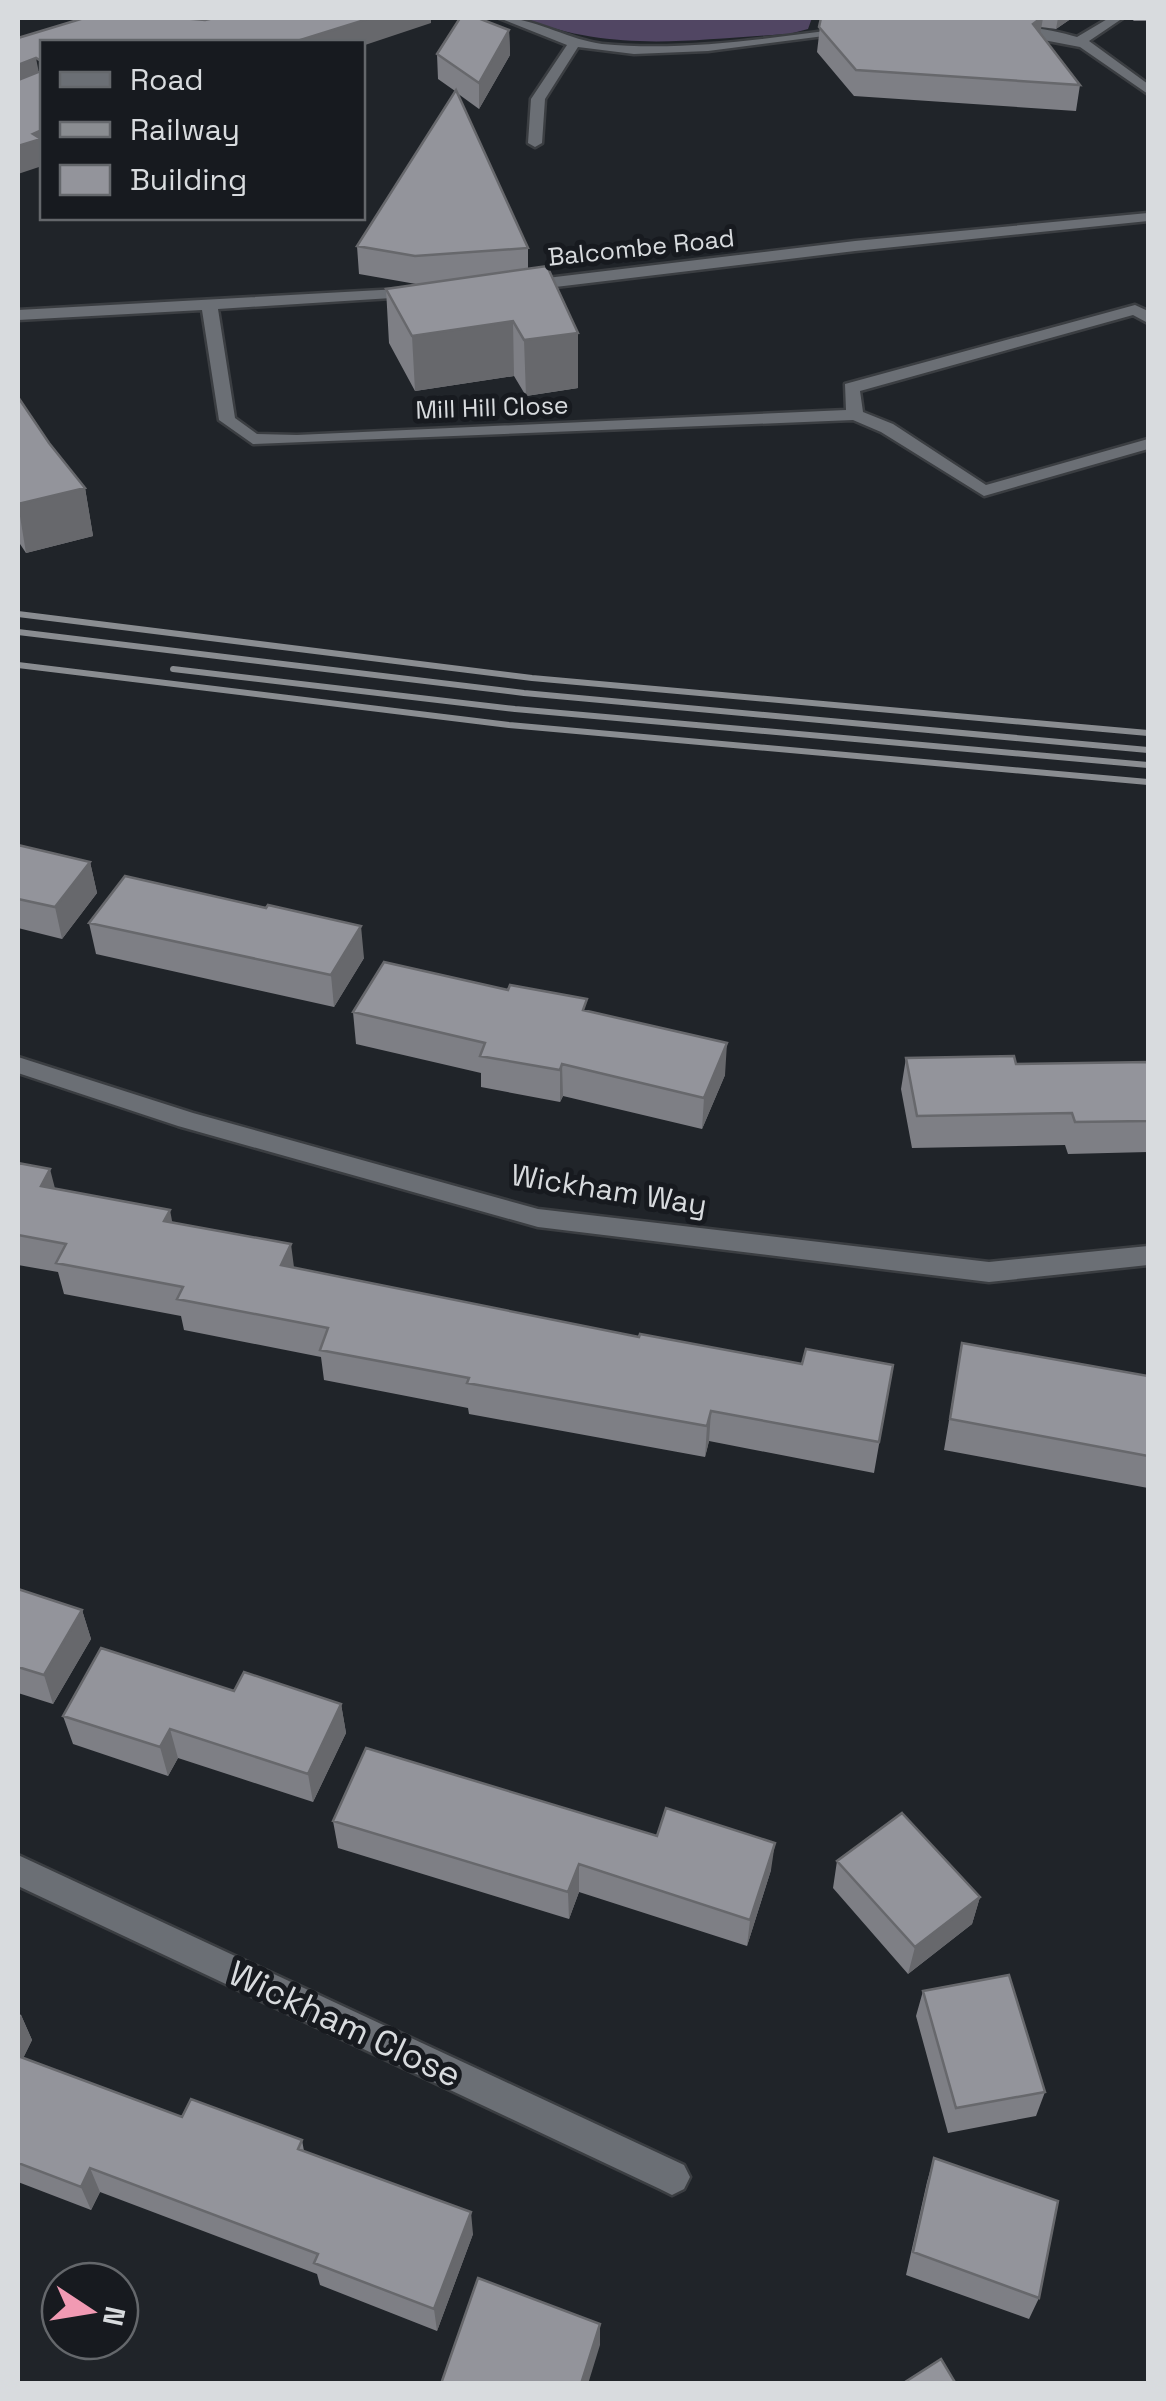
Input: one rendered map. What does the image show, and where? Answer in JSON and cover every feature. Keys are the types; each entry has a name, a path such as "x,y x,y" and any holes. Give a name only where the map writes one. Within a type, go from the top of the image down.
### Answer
{"street":[{"path":"505,18 574,44 640,48 766,43 864,30 834,18"},
{"path":"1081,40 1117,18"},
{"path":"992,32 1056,34 1081,40 1094,45 1148,90"},
{"path":"535,143 538,99 574,44"},
{"name":"Balcombe Road","path":"497,288 1148,217"},
{"path":"18,315 430,293"},
{"name":"Mill Hill Close","path":"209,304 227,420 253,439 338,439 855,415"},
{"path":"1148,318 1135,310 851,388 855,415 887,428 984,491 1148,444"},
{"name":"Wickham Way","path":"18,1065 186,1120 538,1218 989,1272 1148,1256"},
{"name":"Wickham Close","path":"18,1870 672,2177"}],"shaded area":[{"path":"524,18 812,18 808,29 789,34 655,41 590,36"}],"building":[{"path":"84,18 371,18 300,40 40,40 40,60 36,58 18,65 18,38"},
{"path":"460,18 478,18 509,30 479,83 437,54"},
{"path":"821,18 1041,18 1033,24 1080,85 856,70 819,27"},
{"path":"40,71 40,131 33,134 40,139 18,146 18,80"},
{"path":"456,90 528,248 415,256 357,246"},
{"path":"547,266 578,333 524,340 513,321 412,336 386,289"},
{"path":"18,397 49,443 85,488 18,504"},
{"path":"18,845 90,862 55,907 18,899"},
{"path":"125,876 361,926 331,975 89,923"},
{"path":"384,962 508,990 510,985 587,999 583,1010 727,1043 704,1098 562,1064 560,1070 480,1056 485,1043 353,1012"},
{"path":"1014,1056 1016,1064 1148,1062 1148,1121 1075,1122 1072,1113 917,1116 906,1058"},
{"path":"18,1163 50,1169 41,1186 170,1210 164,1221 291,1244 281,1265 639,1337 640,1334 802,1364 806,1349 893,1365 879,1442 711,1411 707,1426 467,1383 469,1378 320,1350 328,1328 177,1299 183,1287 56,1263 66,1244 18,1235"},
{"path":"962,1343 1148,1376 1148,1456 950,1419"},
{"path":"18,1589 82,1610 44,1675 18,1667"},
{"path":"101,1648 234,1691 244,1672 341,1704 308,1774 170,1729 160,1747 63,1716"},
{"path":"366,1748 657,1836 666,1808 775,1843 750,1920 579,1864 568,1892 333,1821"},
{"path":"902,1813 980,1897 915,1947 837,1861"},
{"path":"1009,1975 1045,2092 956,2108 923,1991"},
{"path":"18,2056 182,2117 191,2099 302,2140 298,2149 471,2212 434,2309 314,2263 318,2254 90,2168 81,2187 18,2163"},
{"path":"934,2158 1058,2201 1039,2298 913,2252"},
{"path":"478,2278 600,2324 581,2384 442,2381"},
{"path":"941,2359 956,2384 902,2384"}],"railway":[{"path":"18,614 532,678 1148,733"},
{"path":"18,632 524,693 1148,750"},
{"path":"18,665 509,725 1148,782"},
{"path":"173,669 515,709 1148,765"}]}
